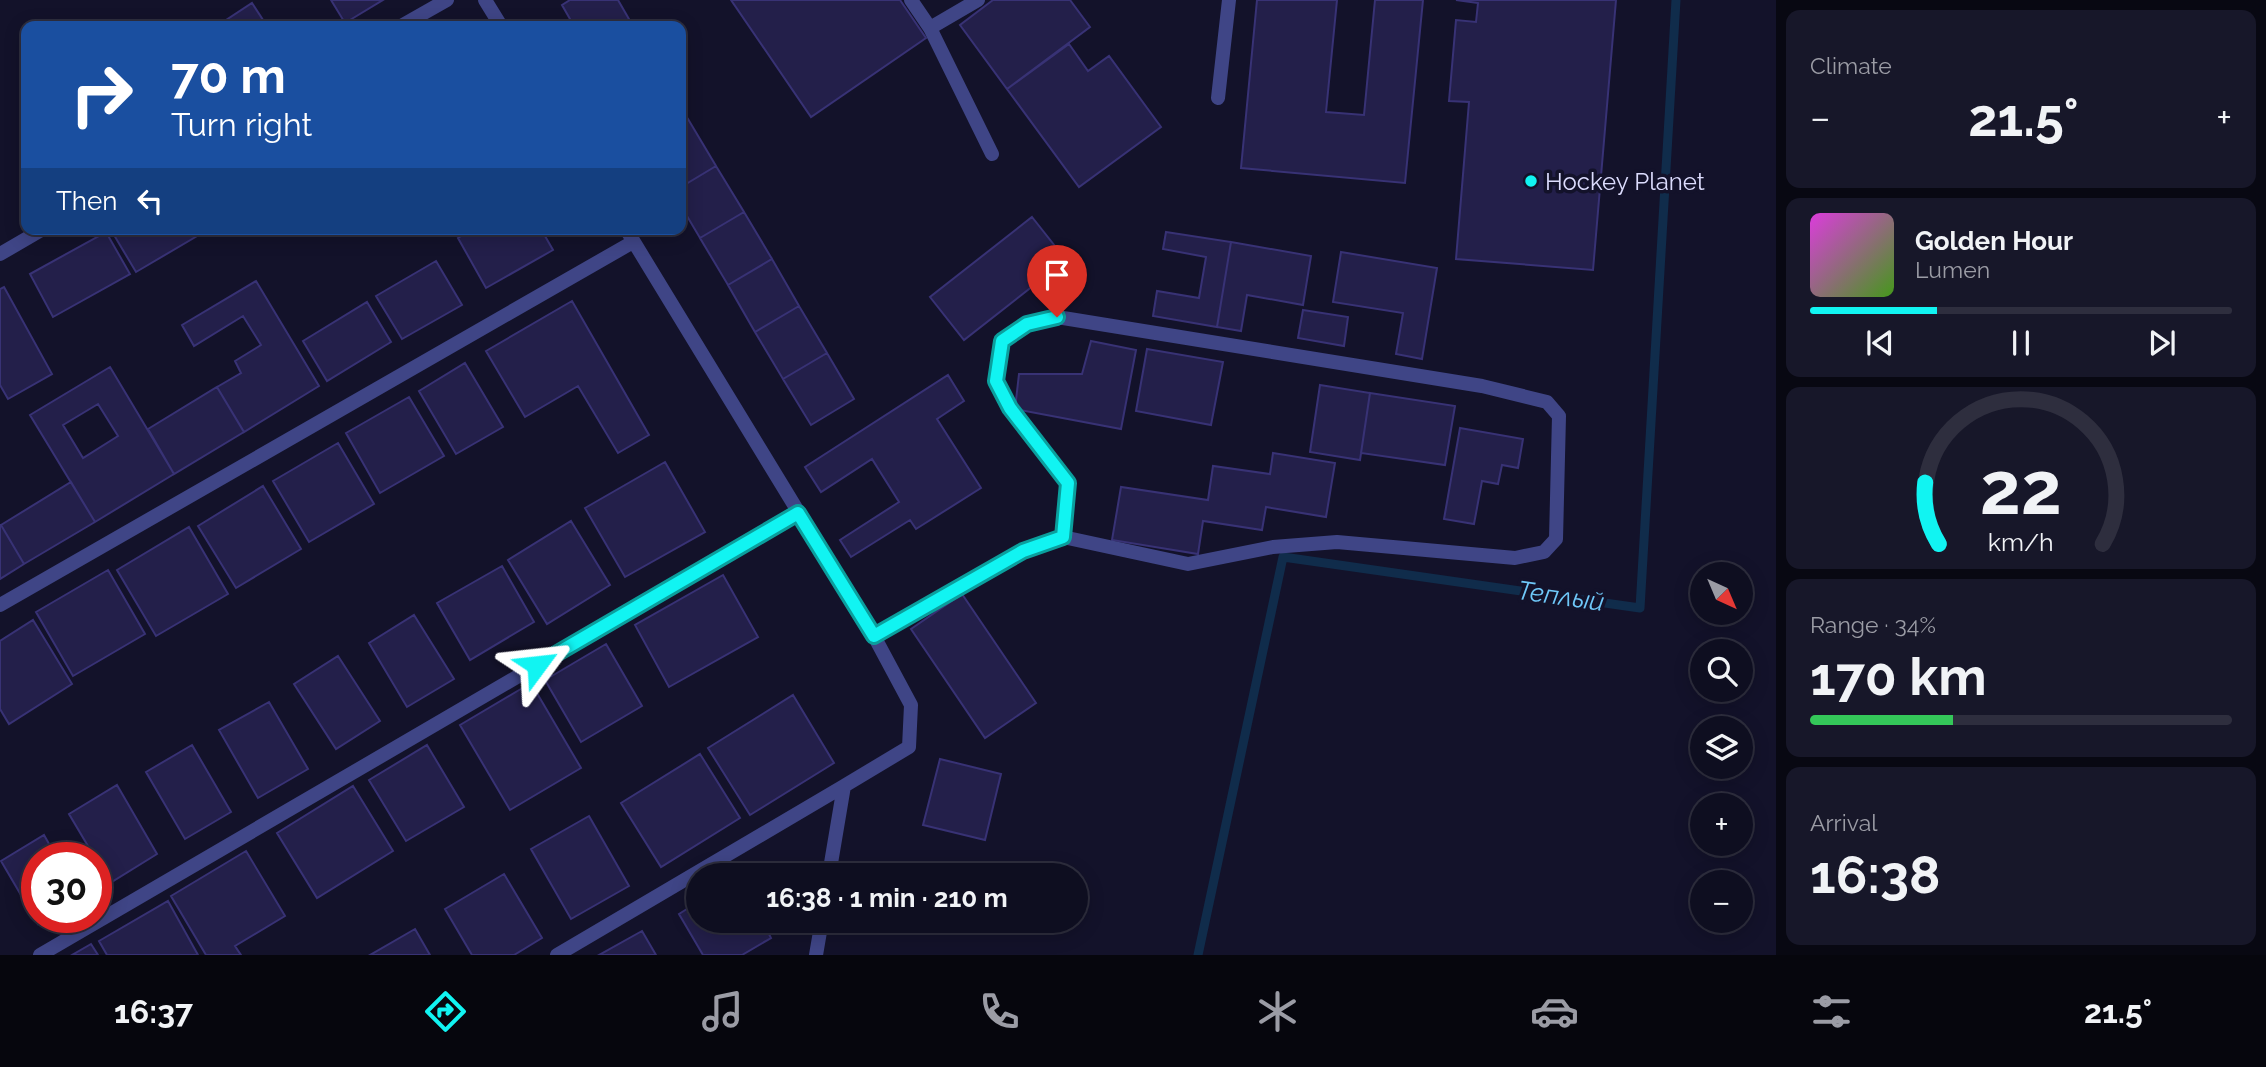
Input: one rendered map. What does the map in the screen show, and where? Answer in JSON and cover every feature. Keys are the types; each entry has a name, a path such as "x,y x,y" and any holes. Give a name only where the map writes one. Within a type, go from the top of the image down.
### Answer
{"street":[{"path":"410,21 447,0"},
{"path":"485,0 498,21"},
{"path":"911,0 930,28 992,154"},
{"path":"930,28 978,0"},
{"path":"1218,98 1229,0"},
{"path":"0,254 33,235"},
{"path":"0,605 629,236 874,636 911,705 909,747 557,955"},
{"path":"874,636 1023,551 1063,537 1188,564 1273,547 1337,542 1515,558 1544,552 1556,539 1559,416 1547,402 1482,386 1057,317 1027,324 1002,341 996,381 1010,408 1068,483 1063,537"},
{"path":"40,955 798,513"},
{"path":"831,863 844,786"},
{"path":"816,955 820,933"}],"building":[{"path":"331,0 383,0 348,21 344,21"},
{"path":"570,0 618,0 630,21 571,21 562,5"},
{"path":"731,0 900,0 926,38 811,117"},
{"path":"993,0 1070,0 1090,27 1007,89 960,25"},
{"path":"1257,0 1337,0 1326,112 1364,115 1375,0 1423,0 1405,183 1241,168"},
{"name":"Hockey Planet","path":"1456,0 1616,0 1593,270 1456,259 1469,102 1449,101 1456,20 1476,22 1478,3"},
{"path":"252,3 264,21 225,21"},
{"path":"1069,44 1088,71 1109,56 1161,127 1079,187 1007,89"},
{"path":"688,119 716,166 686,184"},
{"path":"716,166 744,212 700,238 686,214 686,184"},
{"path":"744,212 772,259 728,285 700,238"},
{"path":"1032,217 1066,260 964,340 930,297"},
{"path":"1166,232 1231,242 1217,327 1153,316 1157,291 1199,298 1206,257 1163,249"},
{"path":"101,235 108,235 130,274 53,317 30,274"},
{"path":"114,235 199,235 136,272"},
{"path":"463,235 544,235 553,250 486,288 458,238"},
{"path":"1231,242 1311,256 1303,305 1247,295 1241,331 1217,327"},
{"path":"1341,252 1437,268 1422,359 1396,354 1403,313 1333,302"},
{"path":"772,259 799,306 755,332 728,285"},
{"path":"436,261 462,305 402,339 376,296"},
{"path":"256,281 319,386 244,432 217,387 241,373 235,361 261,345 243,316 194,346 182,325"},
{"path":"4,287 52,374 8,399 0,385 0,289"},
{"path":"572,301 649,435 618,453 578,386 525,417 486,351"},
{"path":"367,302 391,342 327,381 303,341"},
{"path":"799,306 827,353 783,379 755,332"},
{"path":"1303,310 1348,317 1344,346 1298,338"},
{"path":"1091,341 1136,350 1121,429 1015,409 1019,374 1082,374"},
{"path":"1147,349 1223,362 1211,425 1136,411"},
{"path":"827,353 854,399 811,425 783,379"},
{"path":"465,363 503,427 456,454 419,391"},
{"path":"110,367 174,474 95,522 30,415","holes":["98,404 118,436 83,458 63,425"]},
{"path":"948,375 964,401 937,419 981,488 916,529 910,520 851,557 840,540 899,502 872,459 821,492 805,467"},
{"path":"1320,385 1370,393 1360,460 1310,452"},
{"path":"217,387 244,432 174,474 148,429"},
{"path":"1370,393 1455,406 1445,465 1361,453"},
{"path":"409,397 444,456 380,493 346,433"},
{"path":"1460,428 1523,439 1518,468 1502,465 1498,484 1482,481 1474,524 1444,519"},
{"path":"338,443 374,504 309,542 273,481"},
{"path":"1273,453 1335,463 1326,517 1266,507 1262,530 1203,521 1198,554 1112,540 1121,487 1208,500 1213,466 1270,474"},
{"path":"665,462 705,532 625,577 585,508"},
{"path":"71,482 95,522 24,564 1,525"},
{"path":"263,486 301,549 236,588 198,526"},
{"path":"571,521 610,585 547,624 508,560"},
{"path":"0,525 24,564 0,579"},
{"path":"189,527 228,594 156,636 117,570"},
{"path":"502,566 534,622 470,660 437,603"},
{"path":"108,570 145,634 73,676 36,612"},
{"path":"723,575 758,637 669,687 635,625"},
{"path":"962,594 1036,703 985,738 911,629"},
{"path":"414,615 454,679 407,707 369,643"},
{"path":"33,620 72,684 9,724 0,709 0,641"},
{"path":"606,644 642,706 581,742 545,680"},
{"path":"338,656 380,721 336,749 294,684"},
{"path":"531,683 581,768 510,810 460,725"},
{"path":"793,695 834,763 750,815 708,748"},
{"path":"269,702 308,769 258,798 219,730"},
{"path":"192,745 231,812 185,839 146,772"},
{"path":"427,745 464,807 406,841 369,780"},
{"path":"700,754 740,818 661,867 621,803"},
{"path":"940,759 1001,774 985,840 923,825"},
{"path":"117,785 157,854 112,882 112,842 86,842 69,814"},
{"path":"353,786 393,851 317,898 277,833"},
{"path":"589,816 629,886 571,919 531,849"},
{"path":"44,835 48,842 32,842"},
{"path":"21,849 21,895 1,861"},
{"path":"246,851 285,916 235,946 241,955 206,955 171,896"},
{"path":"504,874 542,938 514,955 472,955 445,909"},
{"path":"168,901 198,955 107,955 99,941"},
{"path":"686,910 686,926 679,914"},
{"path":"415,929 430,955 370,955"},
{"path":"642,931 656,955 599,955"},
{"path":"690,933 768,933 771,938 742,955 703,955"},
{"path":"91,944 98,955 72,955"}],"waterway":[{"name":"Теплый","path":"1198,955 1283,557 1640,608 1676,0"}],"place":[{"name":"Hockey Planet","path":"1531,181"}],"route":[{"path":"537,665 798,513 874,636 1023,551 1063,537 1068,483 1010,408 996,381 1002,341 1027,324 1057,317"}]}
